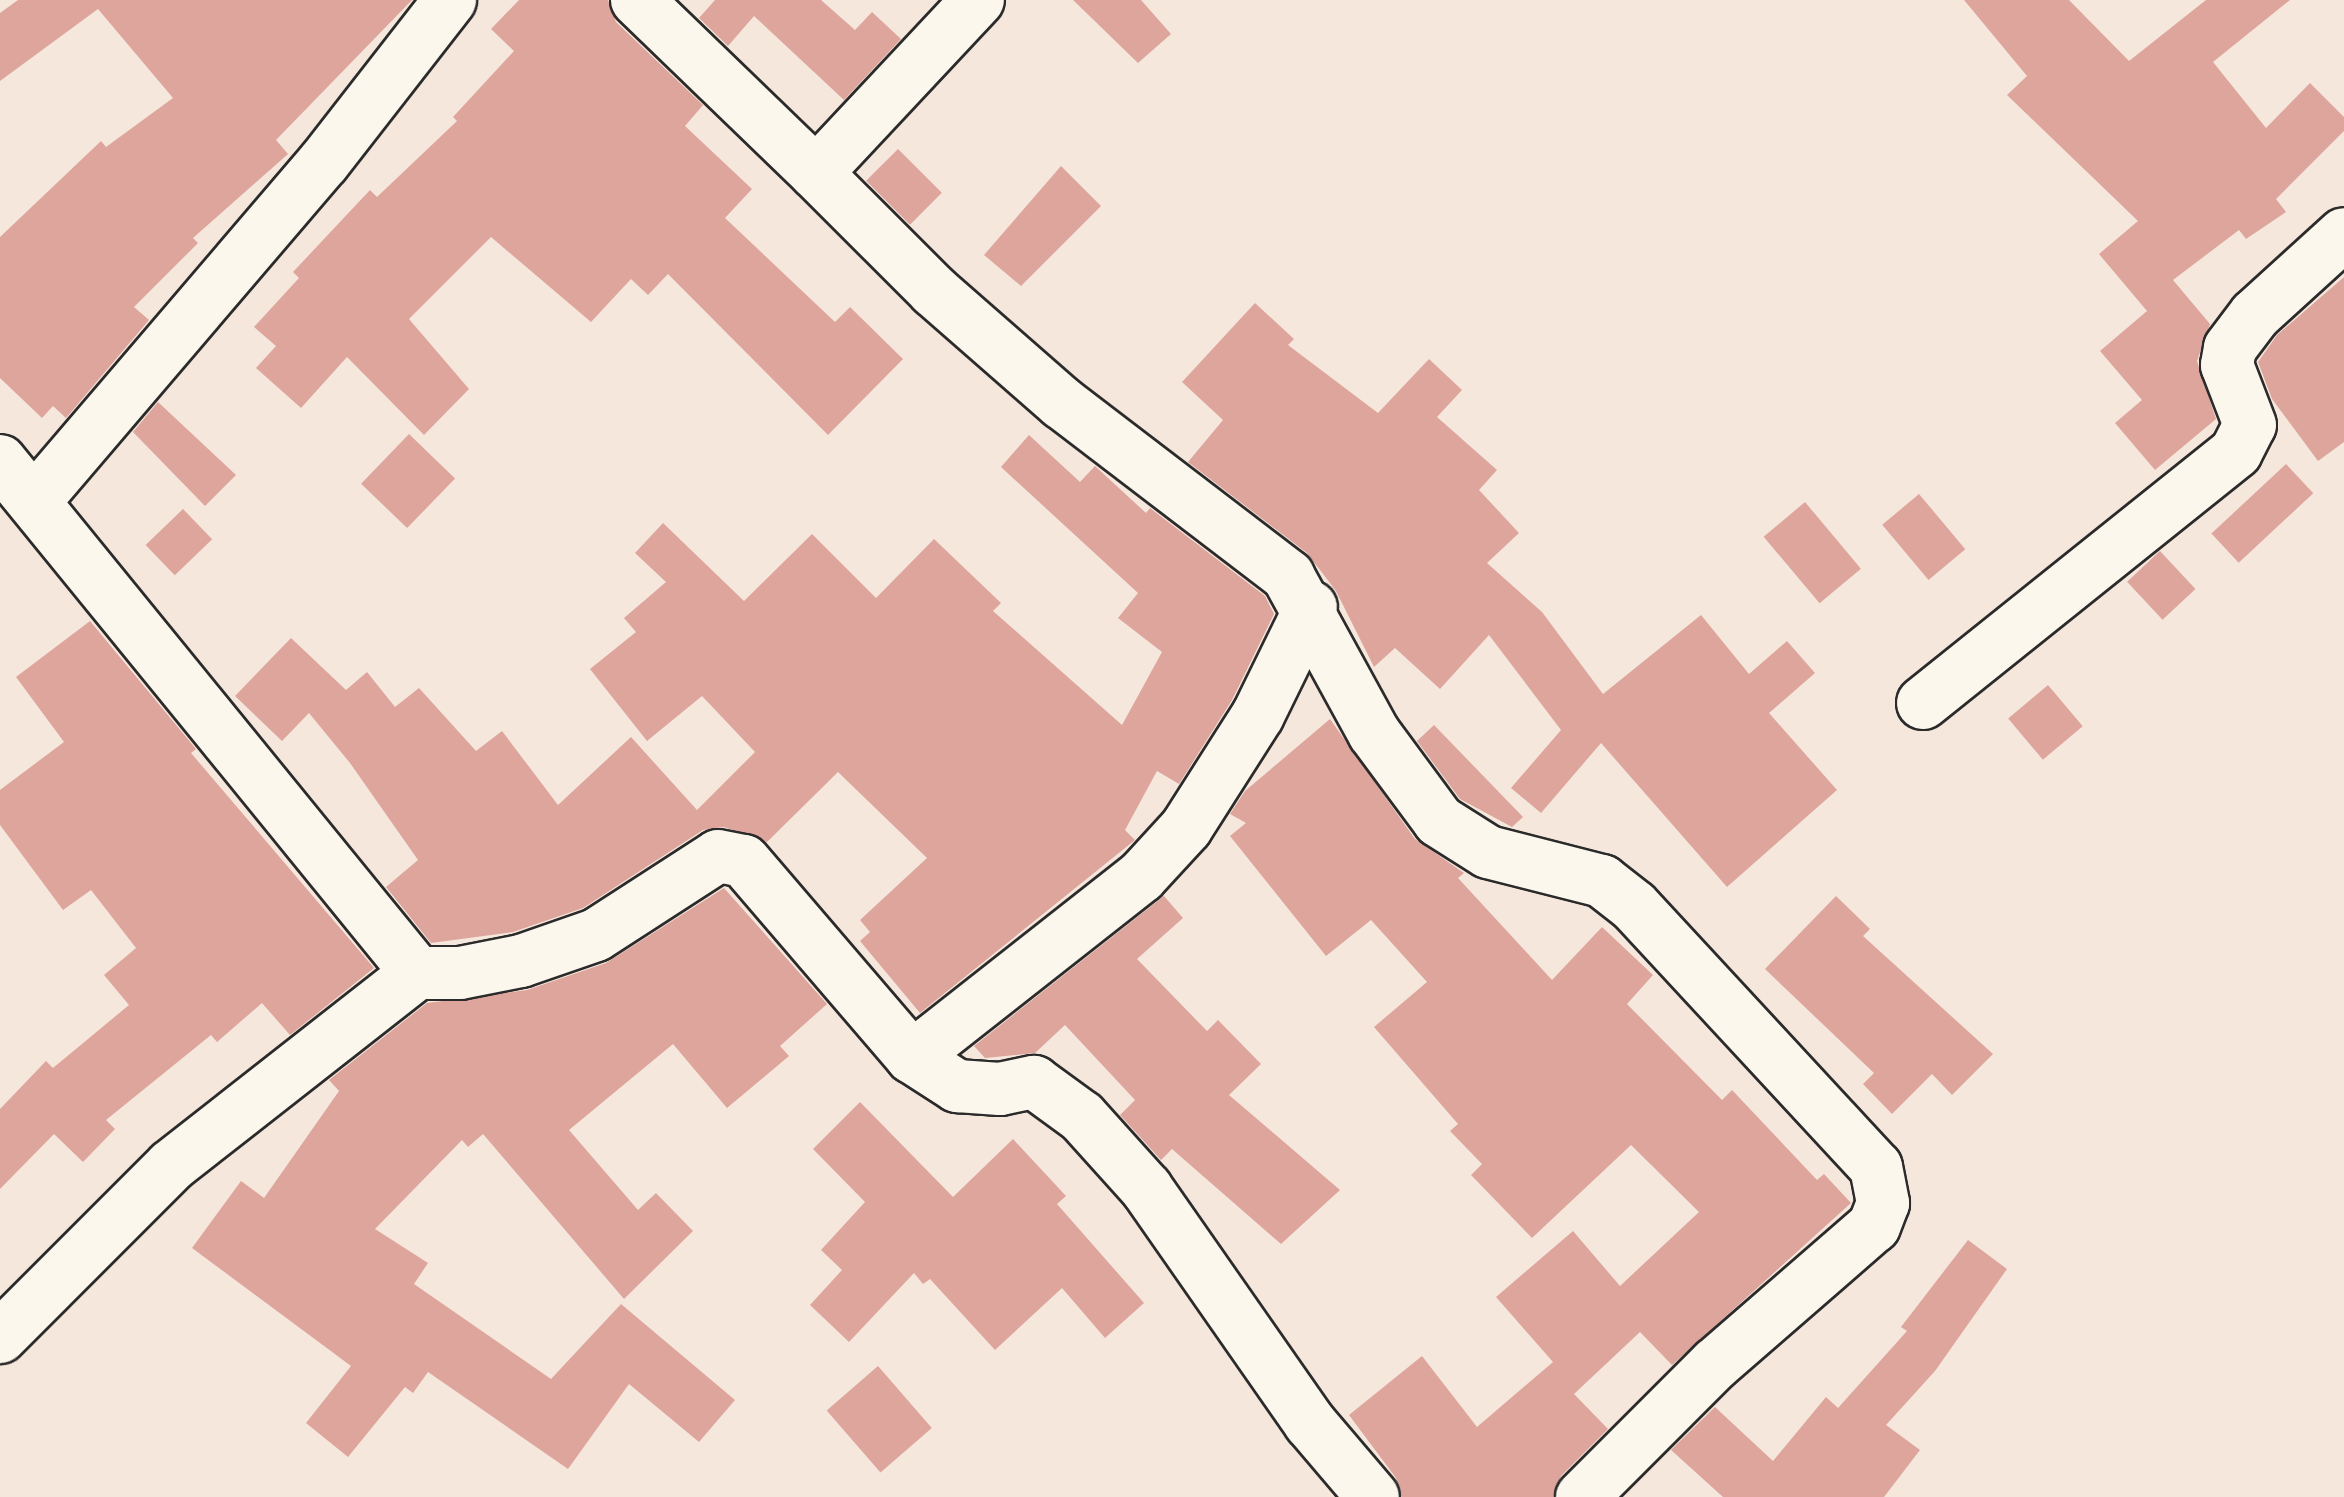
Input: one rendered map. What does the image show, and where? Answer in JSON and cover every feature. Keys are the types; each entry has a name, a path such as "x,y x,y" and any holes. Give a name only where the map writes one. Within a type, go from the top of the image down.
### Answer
{"street":[{"path":"36,499 324,162 450,0"},
{"path":"637,0 934,291 1062,403 1262,554 1310,607 1374,733 1439,821 1488,852 1602,882 1634,906 1862,1150 1884,1182 1874,1226 1715,1364 1582,1497"},
{"path":"816,172 978,0"},
{"path":"1924,703 2236,452 2250,425 2227,365 2230,348 2255,315 2344,234"},
{"path":"0,461 36,499 418,973"},
{"path":"912,1057 1140,877 1186,828 1258,715 1310,607"},
{"path":"0,1336 171,1166 418,973 460,973 521,961 596,935 702,863 730,857 758,870 912,1057 956,1086 990,1090 1034,1082 1082,1117 1146,1188 1310,1424 1373,1497"}],"building":[{"path":"18,0 412,0 276,140 288,154 193,238 198,243 134,307 149,320 66,418 53,406 42,418 0,378 0,237 101,141 106,147 173,98 98,9 0,81 0,13"},
{"path":"519,0 608,0 616,22 703,105 685,126 752,189 725,218 835,322 850,307 903,359 828,435 668,274 648,295 631,279 591,322 491,237 409,319 469,389 424,435 347,357 301,408 256,368 276,346 254,327 299,278 293,272 370,190 377,197 457,121 453,117 514,51 491,29"},
{"path":"715,0 821,0 855,30 872,12 901,39 844,100 754,16 728,46 699,18"},
{"path":"1073,0 1141,0 1171,34 1138,63"},
{"path":"1964,0 2069,0 2129,61 2206,0 2290,0 2213,62 2266,128 2310,83 2344,117 2344,131 2276,199 2286,212 2246,239 2239,230 2173,280 2210,324 2197,361 2216,419 2155,470 2115,423 2142,400 2100,351 2147,311 2099,254 2138,221 2007,95 2027,76"},
{"path":"898,149 942,193 910,225 866,181"},
{"path":"1061,166 1101,206 1021,286 984,255"},
{"path":"2344,277 2344,442 2318,461 2272,399 2258,362 2277,335"},
{"path":"1255,303 1294,339 1288,345 1378,413 1429,359 1462,390 1437,417 1497,470 1479,490 1519,533 1487,563 1542,612 1603,694 1701,615 1749,674 1787,641 1815,673 1769,713 1837,790 1727,887 1601,743 1541,813 1511,788 1561,730 1489,635 1440,689 1395,648 1374,667 1336,591 1307,553 1188,462 1223,420 1182,382"},
{"path":"158,402 236,475 205,506 133,432"},
{"path":"409,434 455,478 407,528 361,484"},
{"path":"1029,435 1080,482 1095,466 1146,513 1150,508 1265,596 1274,614 1232,700 1179,784 1157,771 1125,830 1135,840 920,1013 860,941 870,932 860,920 927,858 838,772 767,842 724,827 703,830 583,908 513,932 431,943 386,887 418,860 350,763 309,713 282,741 235,696 291,638 346,690 367,672 395,707 419,688 476,751 502,731 558,805 631,737 697,810 755,752 702,696 647,741 590,669 636,632 624,618 666,582 635,553 663,523 744,601 812,534 876,598 934,539 1001,603 993,611 1122,725 1162,652 1118,618 1138,593 1001,467"},
{"path":"2286,464 2313,493 2239,563 2211,534"},
{"path":"1919,494 1965,549 1929,580 1882,525"},
{"path":"1805,502 1861,569 1820,603 1764,537"},
{"path":"183,509 212,539 175,575 146,545"},
{"path":"2160,551 2195,589 2163,620 2127,582"},
{"path":"90,621 196,749 191,753 374,968 290,1035 262,1003 217,1042 211,1035 106,1120 115,1129 83,1162 54,1134 0,1189 0,1109 46,1061 53,1068 129,1005 104,975 136,948 91,890 63,910 0,825 0,790 64,742 16,677"},
{"path":"2048,685 2083,726 2043,760 2008,718"},
{"path":"1330,719 1415,839 1464,873 1458,878 1552,980 1602,927 1653,975 1627,1004 1722,1100 1732,1090 1817,1180 1824,1174 1851,1203 1672,1365 1640,1332 1574,1394 1608,1429 1561,1476 1553,1497 1402,1497 1396,1478 1349,1415 1422,1356 1477,1427 1553,1362 1496,1297 1573,1231 1620,1286 1699,1212 1631,1145 1532,1238 1471,1175 1482,1164 1450,1131 1458,1124 1374,1027 1427,982 1371,920 1326,956 1230,836 1246,823 1230,814 1245,791"},
{"path":"1434,725 1523,817 1512,827 1460,799 1417,741"},
{"path":"724,888 827,1004 780,1046 789,1056 727,1108 673,1044 569,1130 638,1210 656,1193 693,1231 624,1299 483,1134 468,1147 462,1140 375,1229 428,1263 414,1284 551,1379 621,1304 735,1400 699,1442 629,1384 568,1469 428,1372 413,1393 405,1387 348,1457 306,1423 351,1366 192,1248 241,1181 264,1198 339,1091 329,1080 427,1003 527,990 606,963"},
{"path":"1164,896 1183,918 1137,959 1207,1031 1218,1020 1261,1064 1229,1095 1340,1190 1281,1244 1172,1149 1161,1160 1120,1115 1135,1100 1065,1025 1035,1053 985,1058 974,1046"},
{"path":"1836,896 1870,929 1863,936 1993,1054 1952,1095 1932,1074 1892,1114 1863,1084 1874,1073 1765,969"},
{"path":"860,1102 953,1197 1013,1139 1066,1196 1057,1204 1144,1303 1105,1338 1062,1288 995,1350 930,1279 923,1284 914,1273 849,1342 810,1305 842,1270 821,1250 865,1202 813,1149"},
{"path":"1968,1240 2007,1269 1935,1371 1886,1425 1920,1450 1884,1497 1723,1497 1671,1450 1715,1407 1773,1461 1826,1397 1838,1408 1907,1331 1901,1327"},
{"path":"878,1366 932,1428 880,1472 827,1411"}]}
